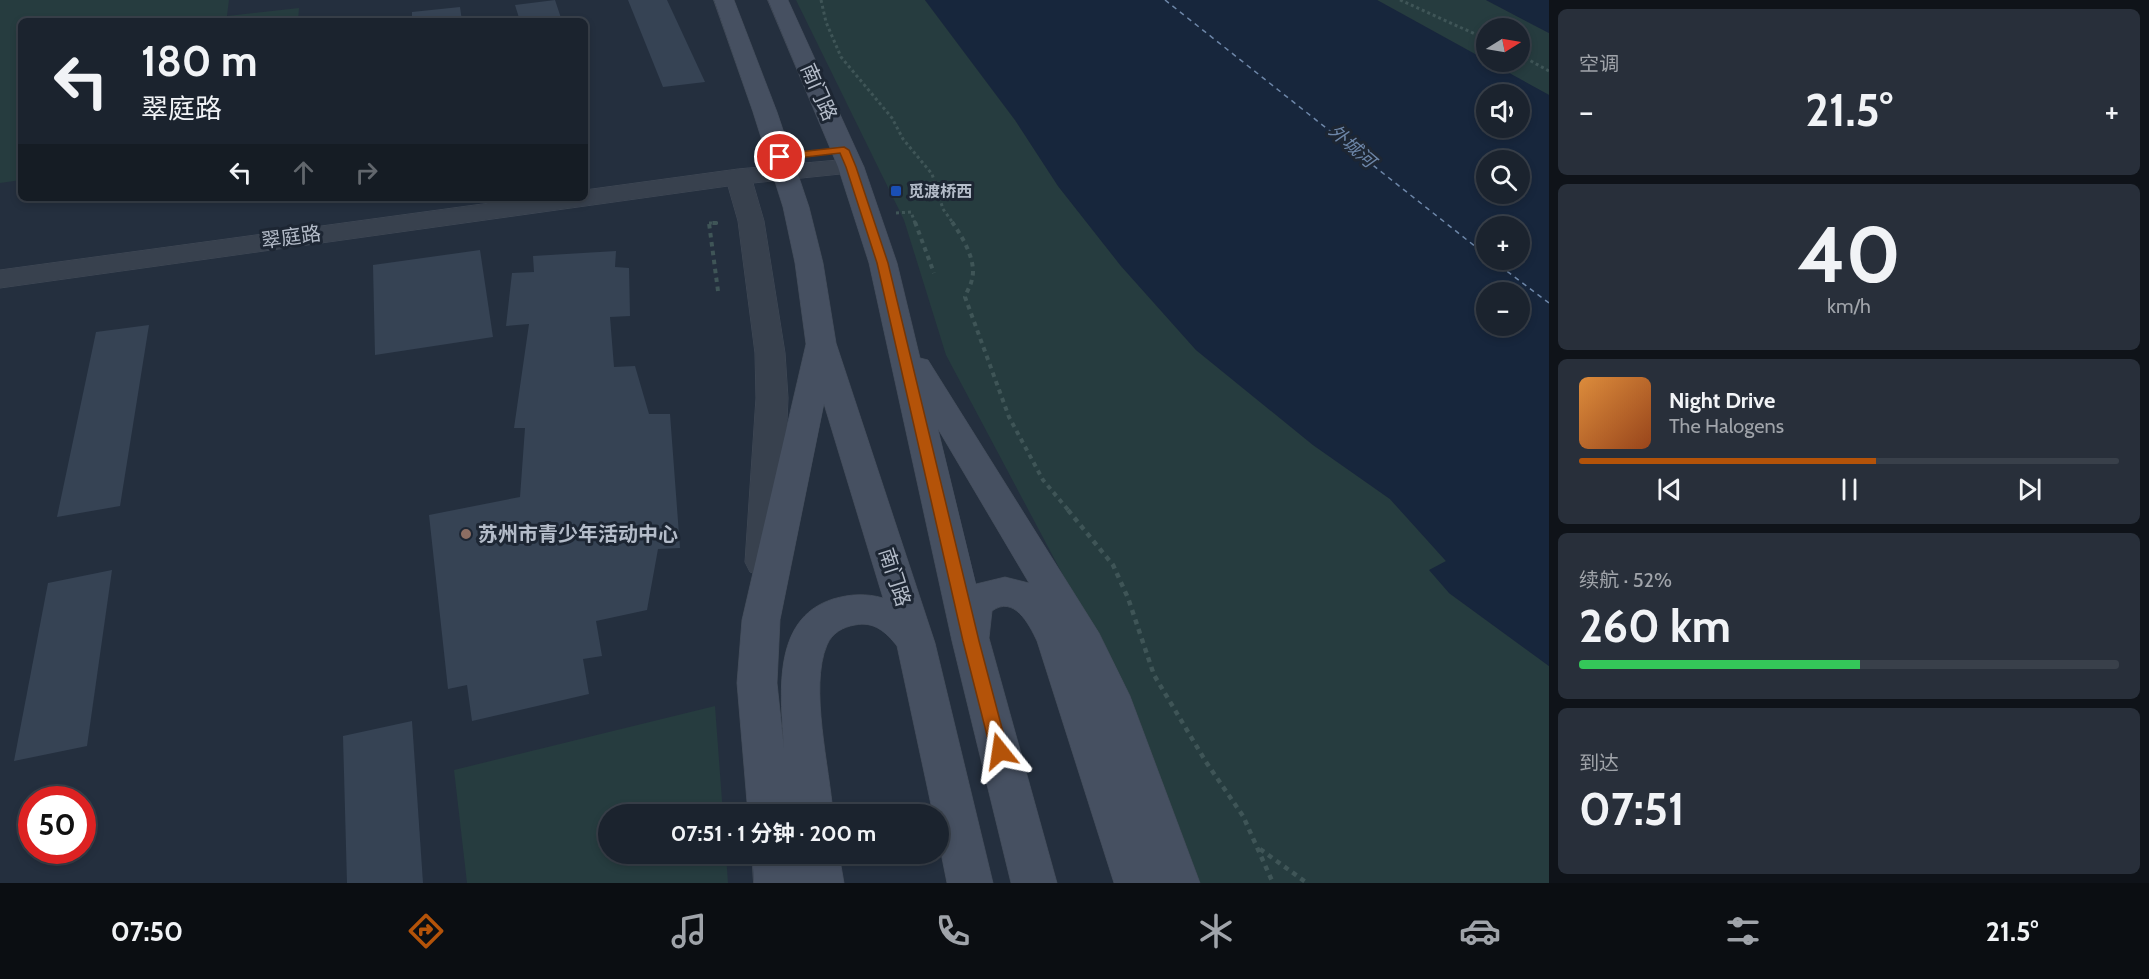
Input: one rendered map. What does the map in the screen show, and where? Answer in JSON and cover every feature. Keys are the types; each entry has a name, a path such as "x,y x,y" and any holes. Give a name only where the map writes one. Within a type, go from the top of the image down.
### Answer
{"main road":[{"name":"南门路","path":"724,0 796,207 809,263 821,343 916,643 970,883"},
{"name":"南门路","path":"778,0 847,158 877,244 903,345 971,641 1034,883"},
{"path":"769,804 757,683 761,620 821,343"},
{"path":"903,345 1085,644 1110,696 1177,883"},
{"path":"971,641 974,607 986,596 1000,592 1014,593 1027,598 1037,607 1057,646 1137,883"},
{"path":"811,804 800,678 804,654 813,632 828,617 863,609 894,618 908,630 916,643"},
{"path":"775,864 777,883"},
{"path":"819,864 822,883"}],"street":[{"name":"翠庭路","path":"588,183 847,158"},
{"name":"翠庭路","path":"588,197 738,177 783,165"},
{"path":"738,177 751,221 770,352 772,398 761,620"},
{"name":"翠庭路","path":"0,263 452,201"},
{"name":"翠庭路","path":"0,279 562,201"}],"path":[{"path":"821,0 826,22 841,57 892,118 903,139 932,174 943,209 961,234 971,261 973,278 965,297 1009,417 1043,480 1113,565 1154,675 1206,762 1243,816 1260,849 1273,883"},
{"path":"1400,0 1476,34"},
{"path":"1530,61 1549,71"},
{"path":"911,212 934,273"},
{"path":"709,224 718,291"},
{"path":"1260,849 1307,883"}],"green space":[{"path":"0,0 229,0 227,16 299,8 298,18 18,18 18,180 0,183"},
{"path":"796,0 925,0 1015,120 1058,186 1121,266 1196,350 1313,445 1390,499 1446,561 1449,593 1549,666 1549,883 1178,883 1089,624 946,355 904,220"},
{"path":"1377,0 1486,0 1520,18 1476,18 1476,54"},
{"path":"1530,23 1549,33 1549,95 1506,72 1530,72"},
{"path":"715,706 722,804 598,804 598,864 727,864 728,883 467,883 454,770"}],"water":[{"name":"外城河","path":"925,0 1377,0 1476,55 1476,72 1507,72 1529,84 1476,84 1476,138 1530,138 1530,85 1549,95 1549,666 1449,593 1429,570 1446,561 1390,499 1313,445 1196,350 1121,266 1058,186 1015,120"},
{"path":"1486,0 1549,0 1549,33 1530,23 1530,18 1520,18"}],"building":[{"path":"555,0 561,18 519,18 515,5"},
{"path":"628,0 667,0 705,82 663,87"},
{"path":"460,7 462,18 412,18 412,12"},
{"path":"480,250 493,337 375,355 373,265"},
{"path":"616,251 615,267 629,268 630,316 610,317 614,367 635,366 649,414 670,414 680,548 658,549 647,610 596,621 602,656 583,659 589,694 472,721 467,685 448,689 429,515 520,497 525,428 514,428 529,324 506,326 512,273 534,272 533,256"},
{"path":"149,325 120,506 57,517 96,332"},
{"path":"112,570 87,746 14,761 48,583"},
{"path":"412,721 423,883 347,883 343,736"}],"ferry route":[{"path":"1165,0 1476,247"},
{"path":"1505,270 1549,303"}],"place":[{"name":"觅渡桥西","path":"896,191"},
{"name":"苏州市青少年活动中心","path":"466,534"}],"route":[{"path":"780,157 844,150 851,167 883,263 971,641 1000,751"}]}
